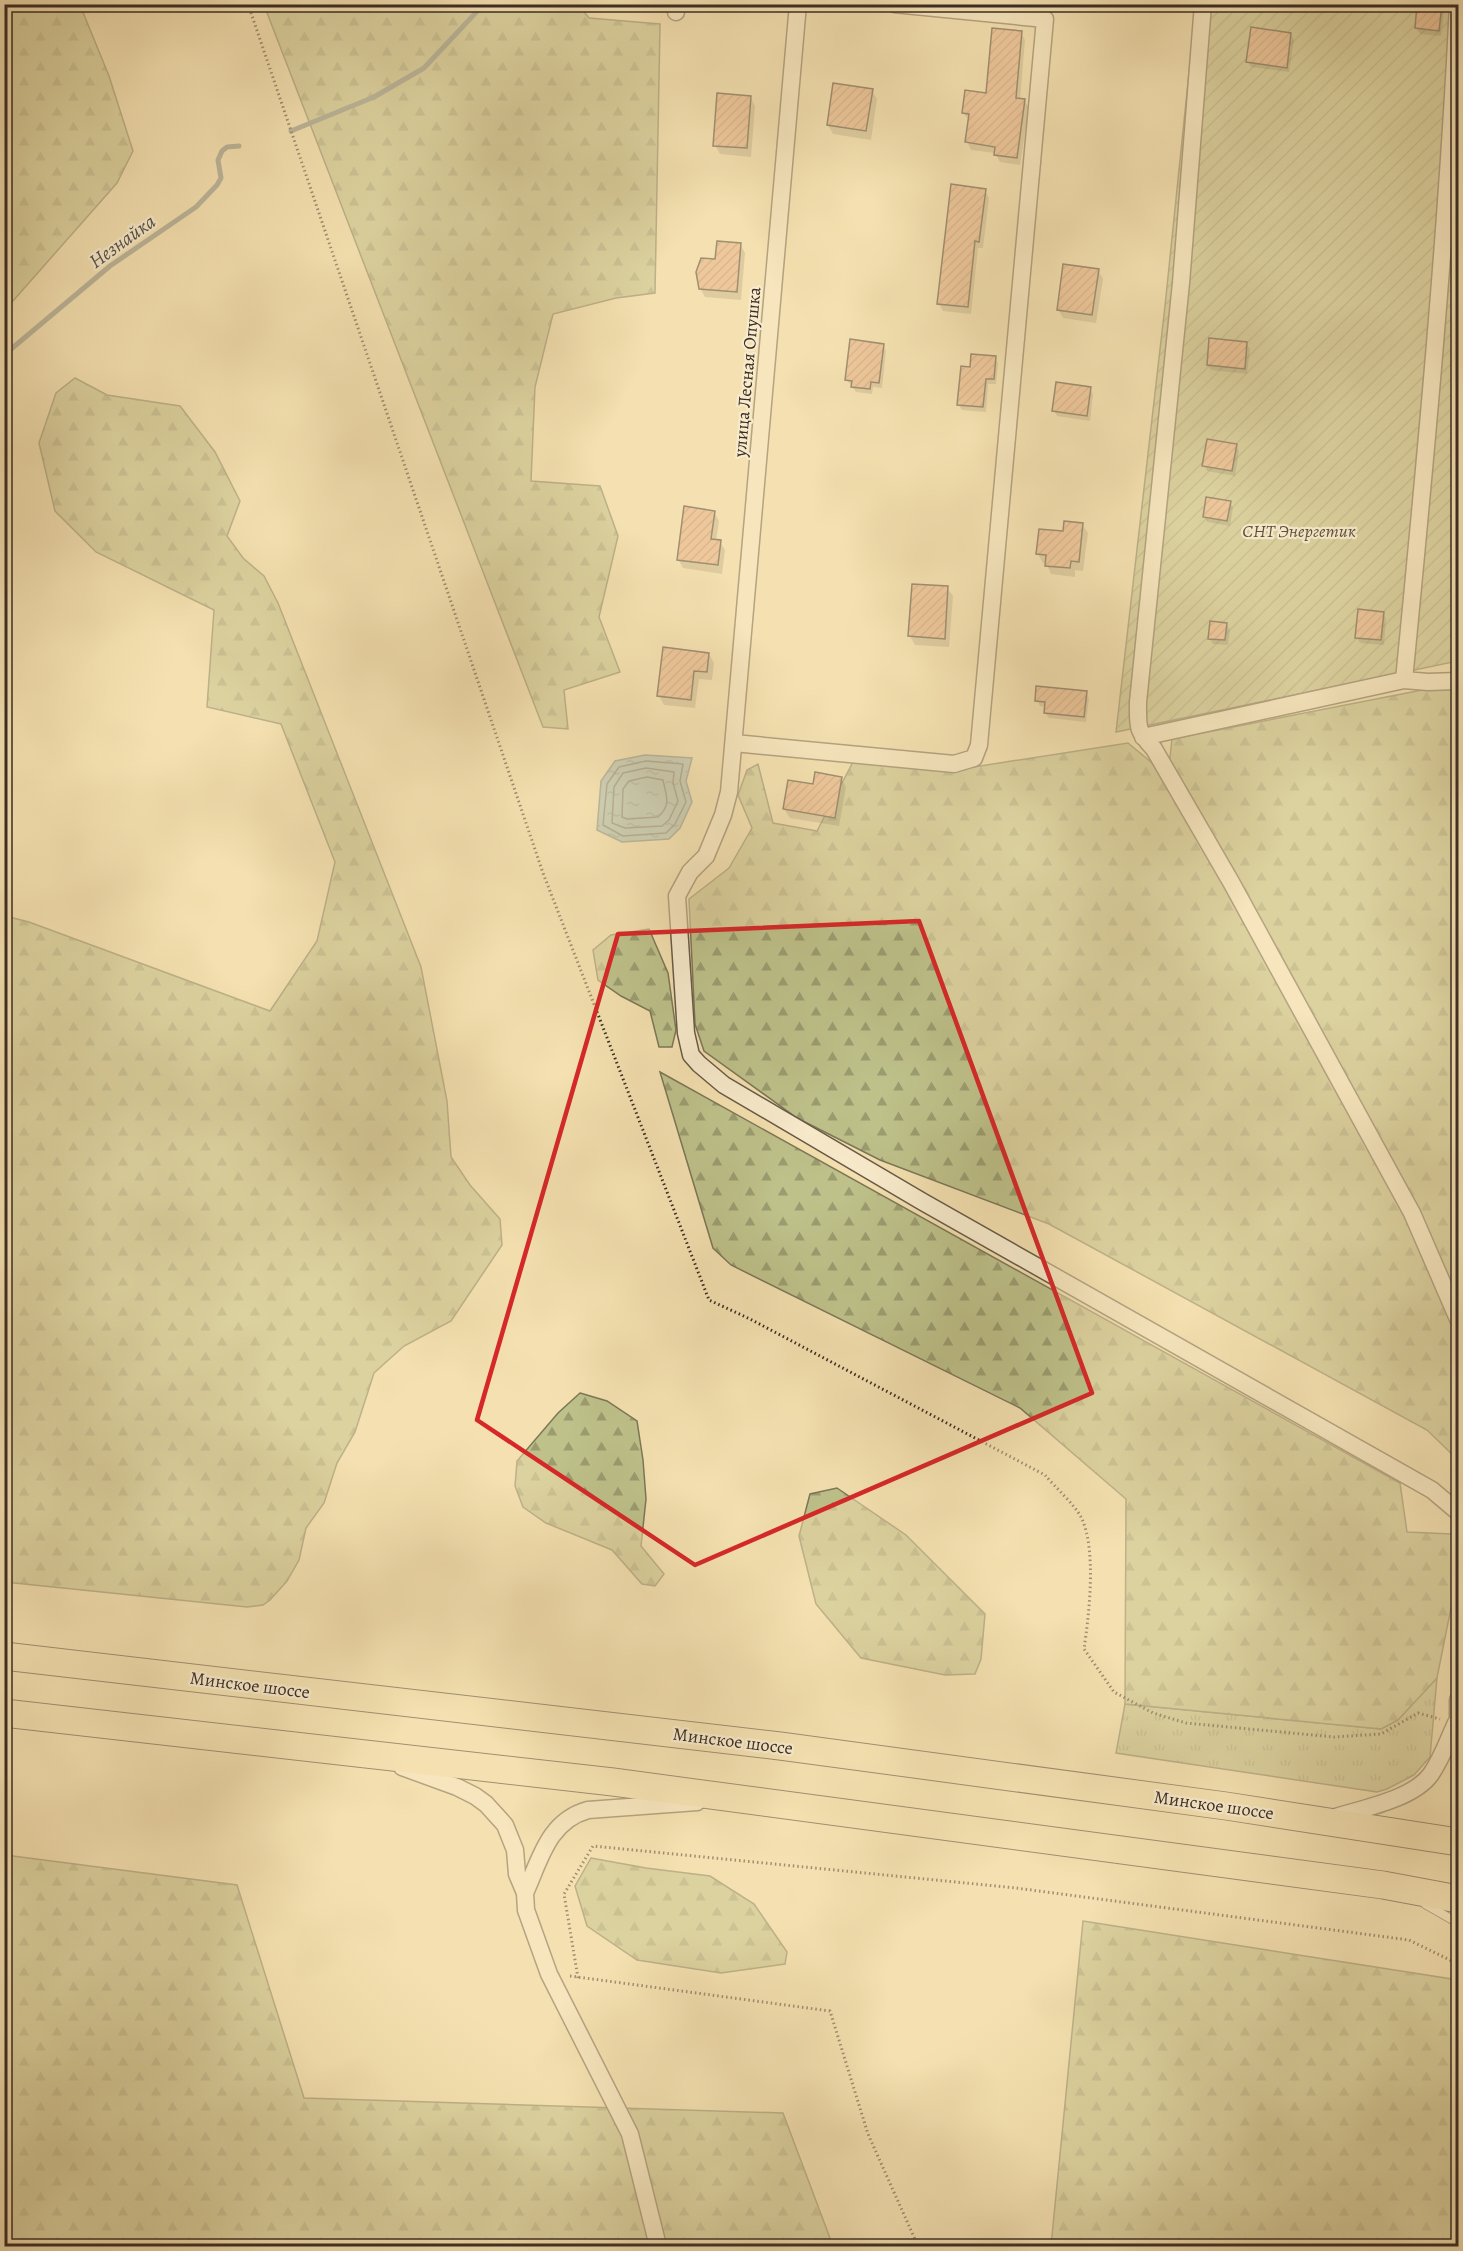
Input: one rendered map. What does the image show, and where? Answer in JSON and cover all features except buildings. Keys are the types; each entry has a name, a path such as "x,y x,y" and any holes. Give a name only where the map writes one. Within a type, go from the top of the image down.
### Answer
{"highway":[{"name":"Минское шоссе","path":"4,1656 780,1746 1215,1804 1458,1842"},
{"path":"4,1713 726,1797 1383,1885 1458,1899"}],"street":[{"name":"улица Лесная Опушка","path":"798,4 729,792 723,815 706,856 690,872 678,896 686,1033 691,1055 724,1085 779,1118 1432,1490 1458,1511"},
{"path":"735,743 954,764 974,758 979,745 1046,12 894,4"},
{"path":"1203,4 1181,283 1138,702 1138,728 1154,749 1231,882 1412,1213 1458,1319"},
{"path":"1404,680 1425,469 1450,160 1458,4"},
{"path":"1143,737 1404,680 1458,681"},
{"path":"1458,1700 1456,1723 1458,1743"},
{"path":"1322,1821 1399,1796 1421,1784 1434,1768 1456,1723"},
{"path":"361,1754 457,1787 486,1804 502,1819 515,1850 518,1880 525,1893 526,1910 549,1974 630,2134 658,2247"},
{"path":"525,1893 547,1841 566,1821 580,1813 726,1797"}],"lane":[{"path":"1383,1885 1431,1907 1458,1923"}],"path":[{"path":"249,4 543,873 709,1300 761,1325 1045,1475 1080,1516 1088,1537 1090,1606 1084,1649 1114,1692 1153,1713 1186,1723 1334,1737 1381,1734 1418,1713 1456,1723"},
{"path":"578,1978 564,1894 593,1846 1016,1888 1397,1938 1409,1940 1458,1964"},
{"path":"549,1974 830,2011 868,2134 918,2247"}],"highlighted area":[{"path":"919,921 1092,1393 695,1565 477,1420 618,934"}],"green space":[{"path":"5,4 80,5 109,76 133,151 117,183 5,310"},
{"path":"578,4 589,18 660,24 655,293 616,298 553,314 535,387 531,481 600,486 618,536 599,617 620,672 564,690 568,729 543,727 264,5"},
{"name":"СНТ Энергетик","path":"1196,5 1458,5 1458,661 1116,732 1165,306"},
{"path":"75,378 107,395 180,406 215,452 240,501 227,536 243,558 264,576 278,603 421,967 447,1101 451,1157 470,1185 500,1219 502,1245 451,1321 404,1346 374,1373 355,1432 337,1463 324,1503 306,1528 299,1560 287,1581 263,1605 247,1607 5,1582 5,916 29,922 270,1011 317,941 335,862 281,724 207,707 214,610 96,552 55,511 39,443 56,393"},
{"path":"1458,683 1458,1460 1427,1430 1049,1224 880,1160 797,1118 704,1051 695,1024 689,899 729,868 752,828 738,795 747,770 758,764 773,823 817,831 853,762 948,771 1128,743 1168,776 1172,739"},
{"path":"649,929 668,973 676,1030 672,1047 659,1047 650,1011 621,996 598,980 593,950 611,935"},
{"path":"660,1072 1400,1483 1407,1532 1451,1534 1458,1573 1437,1678 1398,1720 1381,1729 1125,1704 1126,1499 1020,1408 731,1265 713,1248"},
{"path":"580,1393 607,1401 637,1421 646,1499 641,1546 664,1574 655,1586 642,1584 612,1550 546,1523 523,1507 515,1486 517,1461 558,1413"},
{"path":"837,1488 906,1535 985,1614 981,1659 975,1674 945,1675 861,1658 816,1604 799,1536 810,1494"},
{"path":"1437,1678 1430,1757 1414,1775 1377,1792 1116,1753 1125,1704 1381,1729 1398,1720"},
{"path":"5,1855 237,1885 304,2098 783,2113 833,2246 5,2246"},
{"path":"591,1858 710,1876 754,1904 787,1952 785,1964 721,1973 637,1960 587,1926 575,1886"},
{"path":"1083,1921 1458,1980 1458,2246 1051,2246"}],"water":[{"path":"645,755 692,758 686,781 692,802 680,828 669,839 622,842 597,830 601,781 615,761"}],"waterway":[{"name":"Незнайка","path":"291,131 374,97 424,68 484,4"},
{"name":"Незнайка","path":"4,355 110,266 196,207 221,178 218,160 222,151 227,147 239,146"}]}
